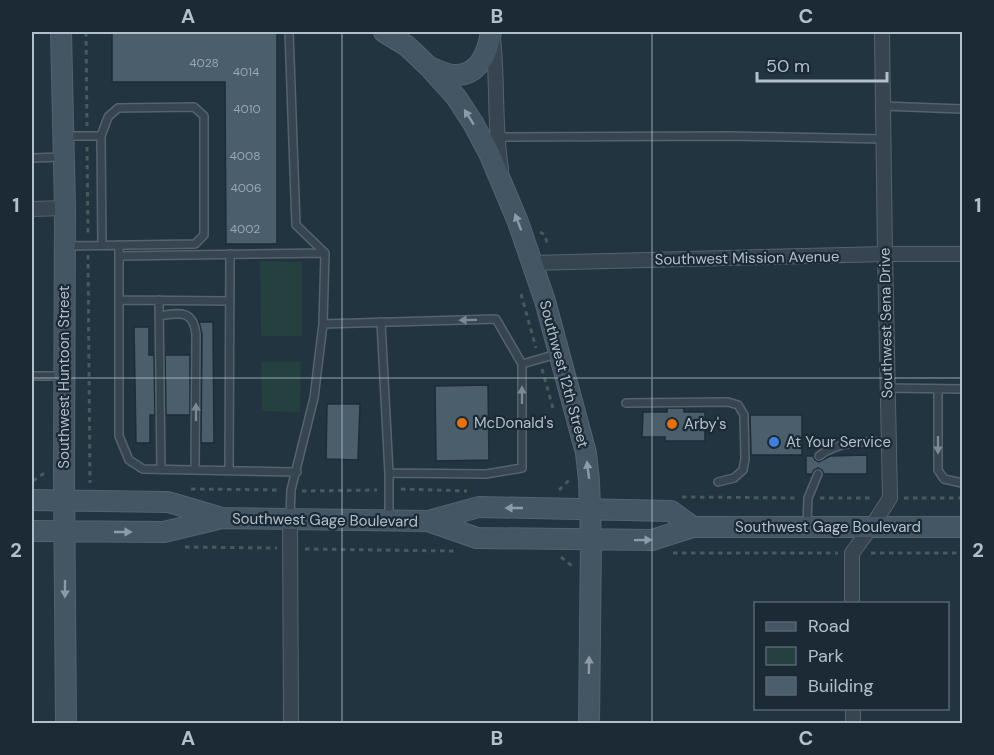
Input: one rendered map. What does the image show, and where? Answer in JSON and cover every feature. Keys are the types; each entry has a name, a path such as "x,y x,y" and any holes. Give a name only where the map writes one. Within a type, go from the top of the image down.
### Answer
{"main road":[{"name":"Southwest Huntoon Street","path":"62,32 65,208 66,723"},
{"path":"384,32 407,46 456,97 489,153 504,189"},
{"path":"429,67 453,75 474,70 489,47 492,32"},
{"name":"Southwest 12th Street","path":"504,189 518,222 545,301 586,453 591,508 589,723"},
{"name":"Southwest Gage Boulevard","path":"32,500 168,502 222,518"},
{"name":"Southwest Gage Boulevard","path":"32,531 164,532 222,518 428,521 479,507 671,511 693,527"},
{"name":"Southwest Gage Boulevard","path":"428,521 477,538 591,540 652,540 693,527 963,527"}],"street":[{"name":"Southwest 12th Street","path":"492,32 496,66 499,157 504,189"},
{"name":"Southwest Sena Drive","path":"882,32 890,498"},
{"path":"32,209 65,208"},
{"name":"Southwest Mission Avenue","path":"531,263 963,254"},
{"path":"852,602 852,553 890,498"},
{"path":"290,519 291,723"}],"lane":[{"path":"289,32 296,225 325,253 323,324 314,398 291,490 290,519"},
{"path":"883,106 963,109"},
{"path":"65,246 195,244 204,235 204,116 194,107 118,108 108,117 101,136 102,245"},
{"path":"63,136 101,136"},
{"path":"498,137 731,136 883,139"},
{"path":"32,158 64,157"},
{"path":"119,245 119,436 129,460 143,469 297,472"},
{"path":"119,256 325,253"},
{"path":"229,471 230,254"},
{"path":"119,300 229,301"},
{"path":"159,300 161,470"},
{"path":"159,316 183,314 190,317 195,324 195,470"},
{"path":"323,324 496,319 522,364 522,468 486,474 389,473"},
{"path":"381,322 389,473 389,521"},
{"path":"522,364 560,353"},
{"path":"32,376 64,376"},
{"path":"887,388 963,389"},
{"path":"938,389 938,470 944,479 963,483"},
{"path":"626,403 728,402 738,405 744,415 743,470 734,478 718,482"},
{"path":"819,456 834,447 864,441 889,442"},
{"path":"807,526 808,498 818,474"}],"path":[{"path":"86,32 90,500"},
{"path":"533,228 545,235 553,262"},
{"path":"682,497 963,498"}],"green space":[{"path":"260,261 302,262 302,336 261,336"},
{"path":"261,362 301,362 300,412 262,411"}],"building":[{"path":"112,32 277,32 277,244 226,244 225,82 112,82"},
{"path":"199,322 213,322 214,443 201,443 202,334"},
{"path":"134,327 149,327 149,355 154,355 155,415 150,415 150,443 136,443"},
{"path":"165,355 190,355 190,415 166,415"},
{"name":"McDonald's","path":"488,385 489,460 436,461 435,386"},
{"path":"327,404 360,404 358,460 326,459"},
{"name":"Arby's","path":"667,408 684,408 684,412 705,412 705,441 665,441 665,437 642,437 643,412 667,412"},
{"path":"750,415 802,415 802,455 751,455"},
{"path":"867,455 867,474 824,474 818,468 812,474 806,474 806,456 813,456 819,462 830,456"}],"place":[{"name":"McDonald's","path":"462,423"},
{"name":"Arby's","path":"672,424"},
{"name":"At Your Service","path":"774,442"}]}
